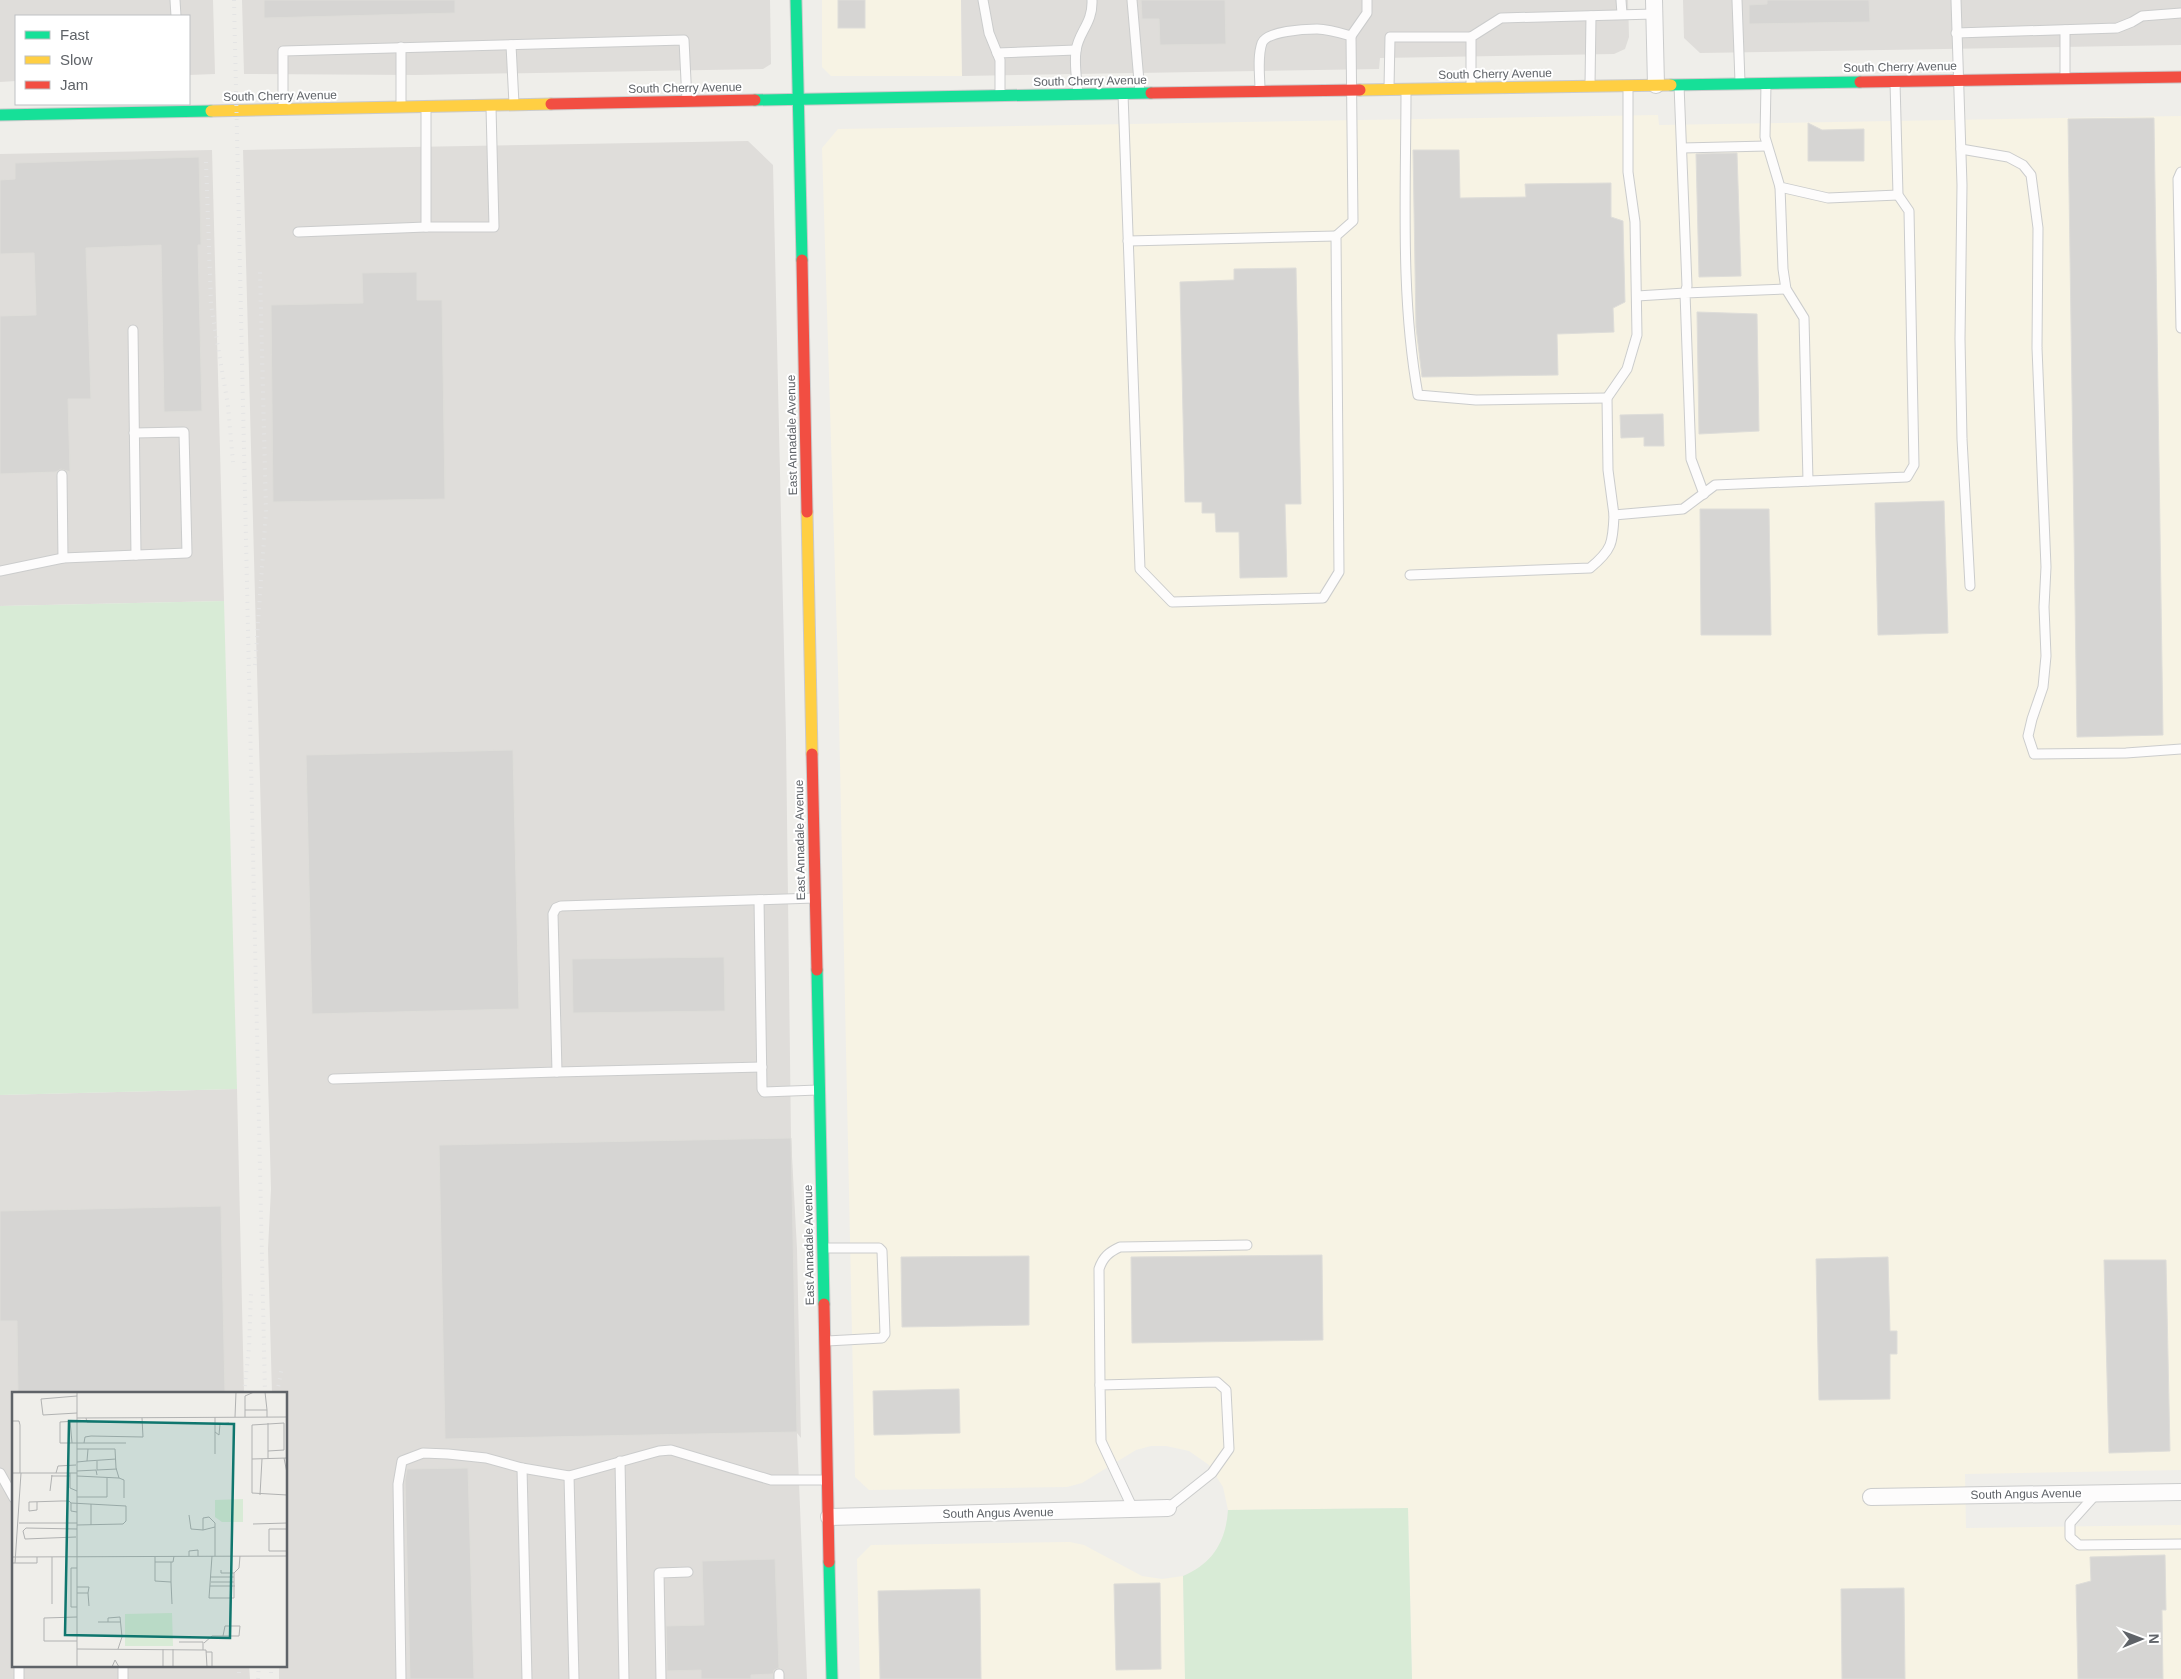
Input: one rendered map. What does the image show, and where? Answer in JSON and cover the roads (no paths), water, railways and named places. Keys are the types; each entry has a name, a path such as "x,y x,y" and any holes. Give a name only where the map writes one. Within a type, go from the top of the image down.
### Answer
{"street":[{"name":"East Annadale Avenue","path":"796,0 832,1679"},
{"path":"1654,7 1656,85"},
{"name":"South Cherry Avenue","path":"0,115 181,108 283,109 2181,77"},
{"name":"South Angus Avenue","path":"1871,1497 2181,1492"},
{"name":"South Angus Avenue","path":"829,1517 1168,1508"}],"lane":[{"path":"175,0 176,15"},
{"path":"984,0 989,33 1000,60 1000,96"},
{"path":"1078,95 1076,50 1082,33 1089,22 1092,0"},
{"path":"1132,0 1140,94"},
{"path":"1128,241 1336,236 1353,221 1351,36 1367,13 1367,0"},
{"path":"1621,0 1622,14"},
{"path":"1737,0 1740,84"},
{"path":"1956,0 1962,185 1960,339 1962,439 1970,586"},
{"path":"1389,90 1390,38 1471,37 1501,18 1622,14 1654,7"},
{"path":"1956,33 2116,28 2142,16 2181,13"},
{"path":"1590,86 1591,16"},
{"path":"1260,92 1262,42 1268,36 1318,29 1351,36"},
{"path":"2065,30 2065,79"},
{"path":"1471,37 1471,88"},
{"path":"283,109 283,50 684,40 687,101"},
{"path":"511,44 514,105"},
{"path":"400,48 401,107"},
{"path":"997,53 1076,50"},
{"path":"1614,515 1683,508 1715,485 1907,477 1914,465 1909,211 1898,195 1895,81"},
{"path":"1766,83 1765,137 1780,187 1783,269 1786,289 1804,318 1808,481"},
{"path":"1679,85 1687,286 1685,293 1691,459 1704,494"},
{"path":"1410,575 1590,568 1604,556 1613,540 1614,515 1608,470 1607,398 1626,369 1638,335 1635,222 1628,172 1628,86"},
{"path":"1406,89 1408,320 1418,396 1476,400 1607,398"},
{"path":"1123,94 1140,570 1172,602 1322,598 1339,572 1336,236"},
{"path":"298,232 426,227 494,227 491,105"},
{"path":"426,106 426,227"},
{"path":"1682,148 1767,146"},
{"path":"1961,149 2008,157 2023,165 2031,175 2038,228 2037,348 2046,567 2044,607 2046,656 2043,687 2028,736 2034,754 2126,753 2181,750"},
{"path":"2181,172 2178,179 2181,328"},
{"path":"1780,187 1828,198 1898,195"},
{"path":"1637,296 1786,289"},
{"path":"133,330 136,555"},
{"path":"0,571 63,558 187,553 184,432 134,433"},
{"path":"62,475 63,558"},
{"path":"558,1072 553,914 556,908 561,906 815,898"},
{"path":"759,900 762,1089 764,1092 819,1090"},
{"path":"333,1079 762,1067"},
{"path":"1133,1509 1101,1441 1099,1268 1103,1258 1120,1247 1247,1245"},
{"path":"823,1248 879,1248 882,1251 885,1334 882,1338 825,1341"},
{"path":"1100,1385 1217,1382 1226,1390 1229,1449 1212,1473 1168,1508"},
{"path":"401,1679 398,1484 402,1461 423,1453 448,1454 486,1458 522,1468 570,1476 658,1451 671,1450 771,1480 828,1480"},
{"path":"620,1461 624,1679"},
{"path":"522,1468 527,1679"},
{"path":"0,1472 12,1494"},
{"path":"570,1476 574,1679"},
{"path":"2097,1493 2070,1523 2070,1537 2079,1545 2181,1544"},
{"path":"661,1679 659,1573 688,1572"},
{"path":"19,1666 19,1679"},
{"path":"123,1666 124,1679"}],"railway":[{"path":"234,0 265,1392"},
{"path":"206,162 211,305 228,406 233,462"},
{"path":"255,665 266,512 260,271"},
{"path":"244,1392 249,1348 251,1293"},
{"path":"277,1392 282,1367"},
{"path":"239,1666 239,1679"},
{"path":"258,1679 259,1666"},
{"path":"271,1666 271,1679"}]}
